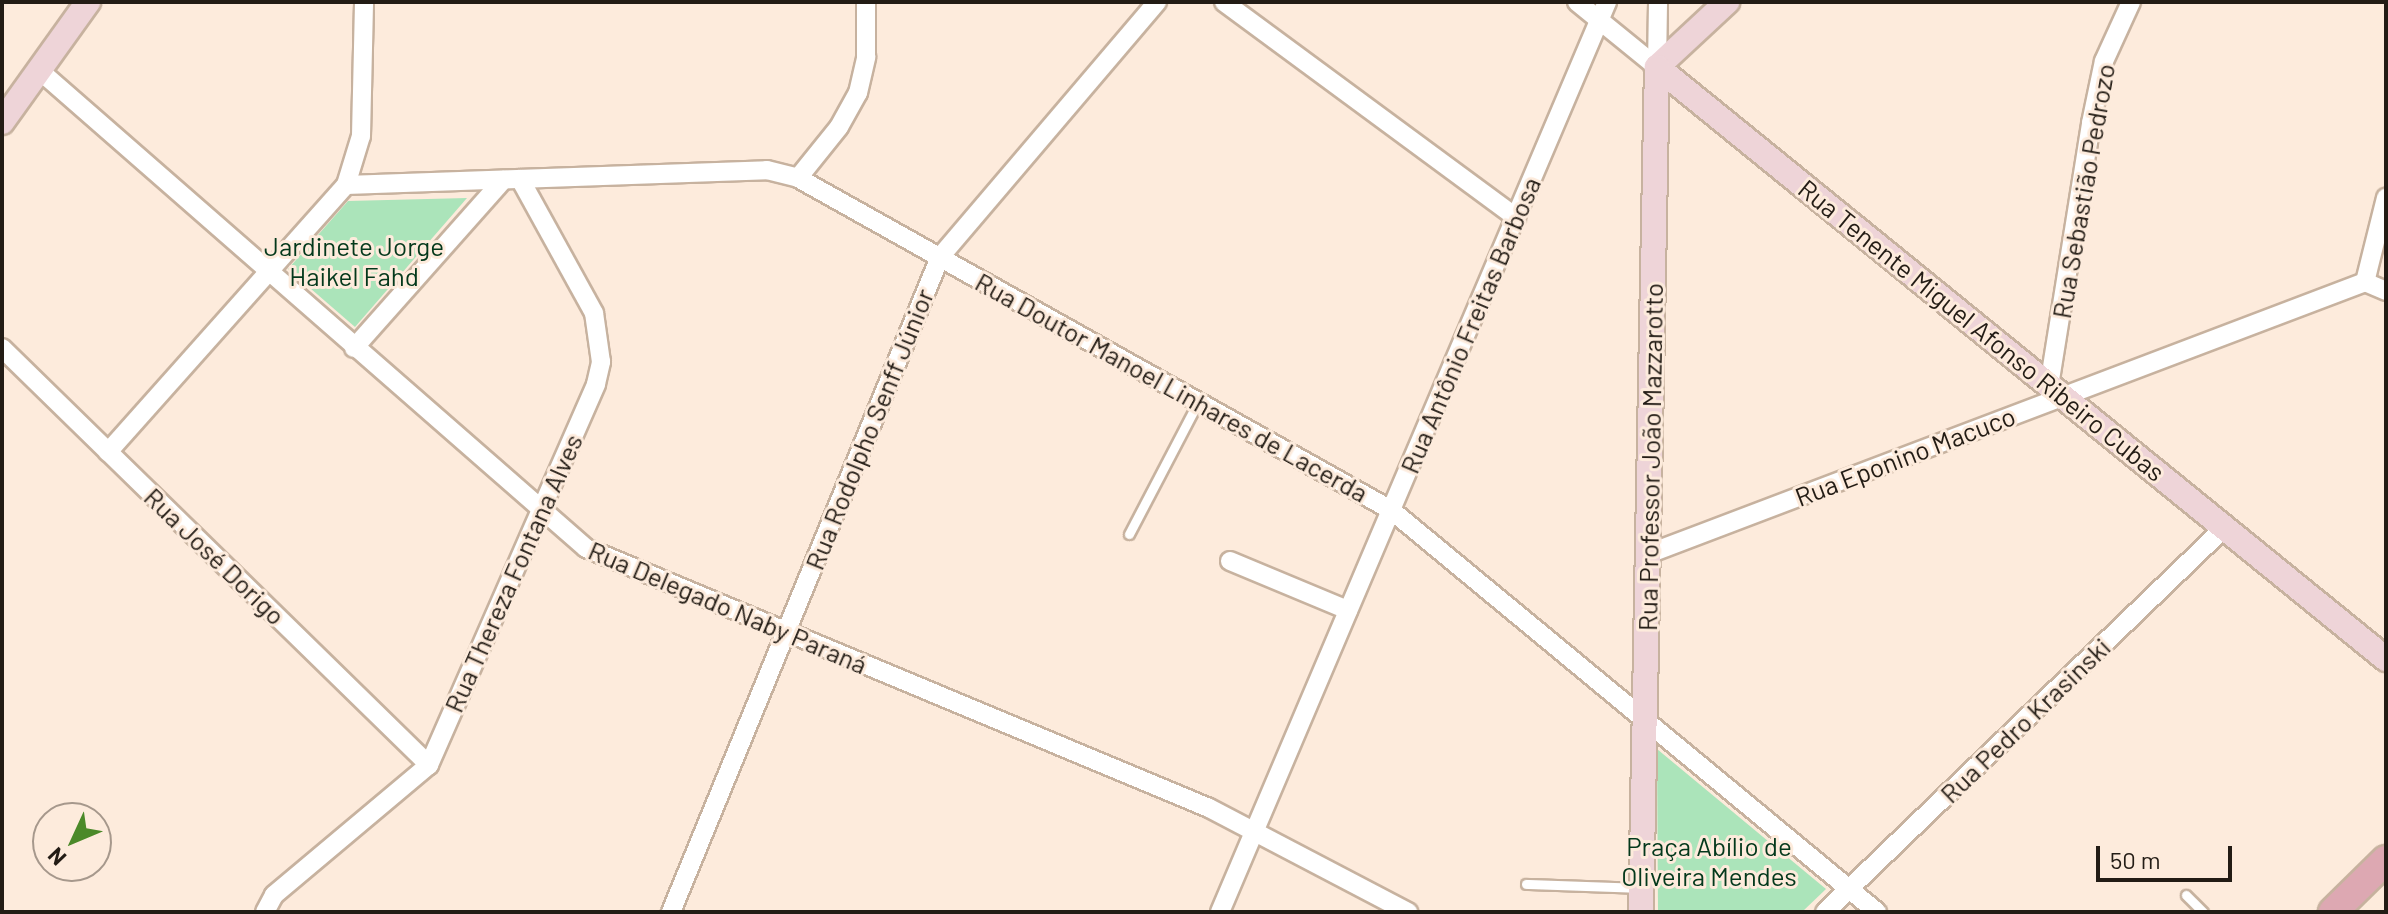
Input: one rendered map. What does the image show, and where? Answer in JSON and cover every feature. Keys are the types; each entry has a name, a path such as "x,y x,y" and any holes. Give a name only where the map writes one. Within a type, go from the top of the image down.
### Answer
{"main road":[{"path":"2333,912 2386,860"}],"street":[{"path":"2,122 11,104 88,2"},
{"path":"108,452 346,185 361,136 364,2"},
{"path":"798,178 839,127 858,93 866,57 866,2"},
{"name":"Rua Rodolpho Senff Júnior","path":"671,912 940,257 1157,2"},
{"path":"1224,2 1516,217"},
{"name":"Rua Tenente Miguel Afonso Ribeiro Cubas","path":"1577,2 2386,659"},
{"name":"Rua Antônio Freitas Barbosa","path":"1220,912 1607,2"},
{"name":"Rua Professor João Mazzarotto","path":"1641,900 1658,2"},
{"path":"1657,67 1727,2"},
{"name":"Rua Sebastião Pedrozo","path":"2056,391 2091,123 2104,61 2131,2"},
{"name":"Rua Delegado Naby Paraná","path":"39,70 540,512 604,558 1254,830 1408,912"},
{"path":"11,104 37,92 67,96"},
{"name":"Rua Doutor Manoel Linhares de Lacerda","path":"346,185 767,170 798,178 1391,510 1877,912"},
{"path":"354,348 512,179"},
{"name":"Rua Thereza Fontana Alves","path":"265,912 274,895 429,765 596,384 600,340 586,294 512,179"},
{"path":"2386,198 2365,282 2386,291"},
{"name":"Rua Eponino Macuco","path":"1648,554 2056,391 2365,282"},
{"name":"Rua José Dorigo","path":"2,348 429,765"},
{"name":"Rua Pedro Krasinski","path":"1825,912 2224,528"},
{"path":"1230,561 1348,610"}],"lane":[{"path":"1129,534 1198,402"},
{"path":"1526,884 1641,900"},
{"path":"2186,895 2203,912"}],"green space":[{"name":"Jardinete Jorge Haikel Fahd","path":"467,198 355,327 288,269 348,201"},
{"name":"Praça Abílio de Oliveira Mendes","path":"1657,749 1826,889 1802,912 1658,912"}]}
